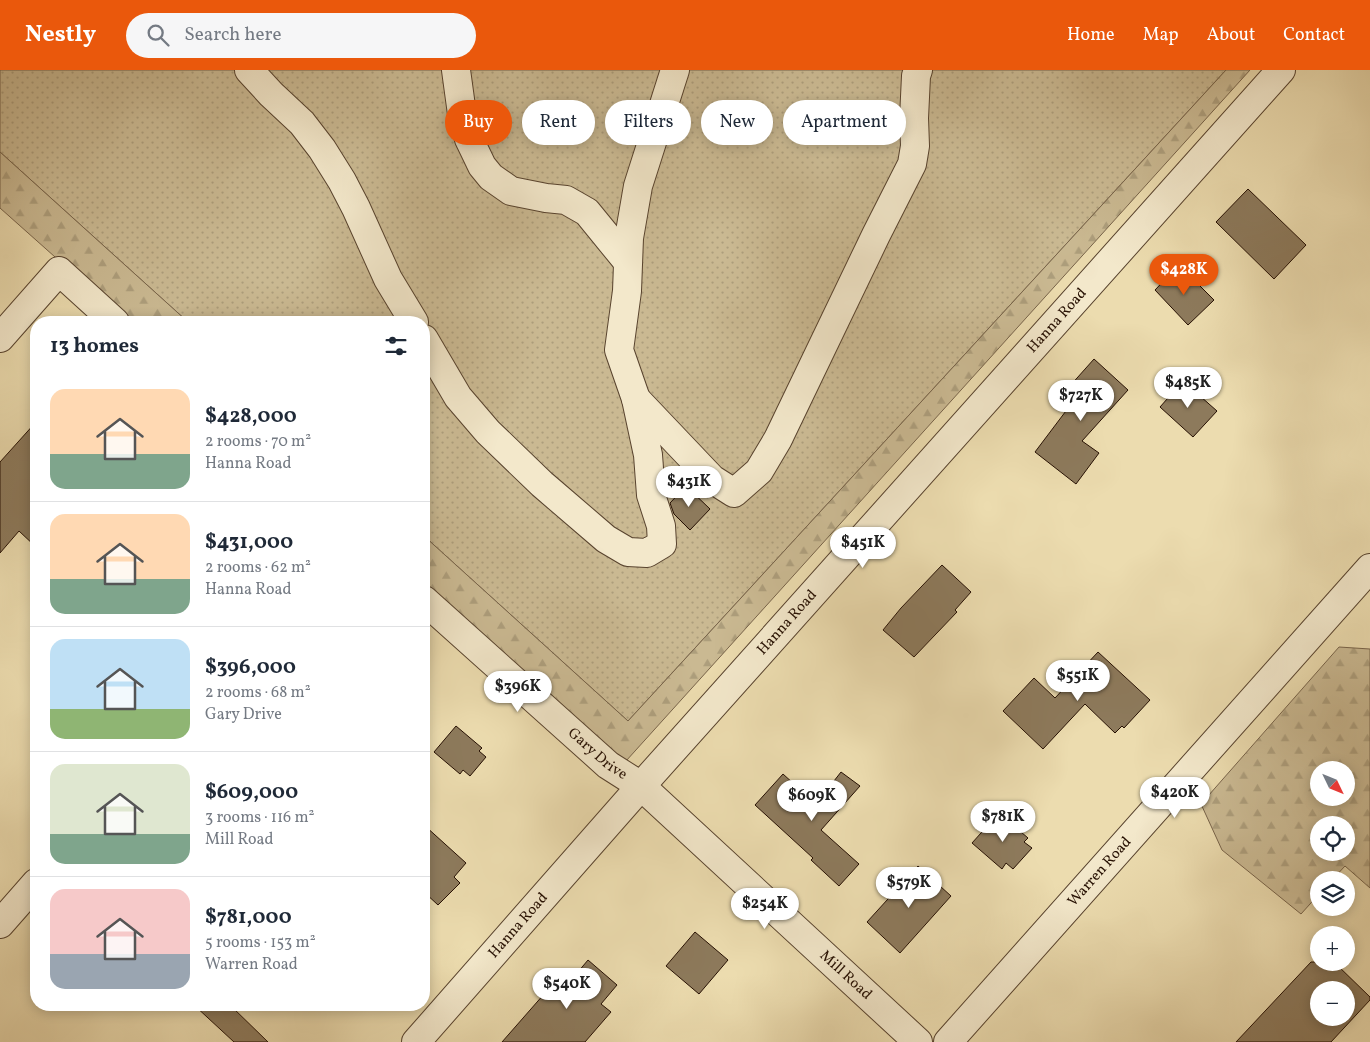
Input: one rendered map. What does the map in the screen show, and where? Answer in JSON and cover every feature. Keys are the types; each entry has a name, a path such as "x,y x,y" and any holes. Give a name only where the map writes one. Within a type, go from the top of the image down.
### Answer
{"street":[{"path":"249,70 270,94 302,123 322,149 342,181 388,279 410,316"},
{"path":"456,70 462,114 469,139 482,166 491,177 511,191 566,200 588,212 627,261"},
{"path":"430,349 458,397 488,432 542,484 606,539 628,552 647,553 662,544 661,526 651,495 648,455 636,399 620,350 627,291 629,238 638,186 675,70"},
{"path":"636,399 712,479 734,494 759,471 778,439 912,164 915,146 914,118 918,70"},
{"name":"Hanna Road","path":"416,1042 641,786 1281,70"},
{"path":"0,338 59,272 108,316"},
{"name":"Warren Road","path":"948,1042 1370,568"},
{"name":"Gary Drive","path":"430,605 608,765 641,786"},
{"name":"Mill Road","path":"641,786 918,1042"},
{"path":"0,924 30,890"}],"green space":[{"path":"0,70 1226,70 628,721 430,541 430,316 181,316 0,152"},
{"path":"1226,70 1250,70 626,761 610,754 430,593 430,541 628,721"},
{"path":"0,152 181,316 121,316 0,208"},
{"path":"1339,647 1370,649 1370,888 1355,875 1355,871 1351,871 1345,866 1340,871 1310,871 1310,904 1301,914 1222,850 1201,804"}],"building":[{"path":"1248,189 1306,245 1274,279 1216,222"},
{"path":"1176,268 1186,278 1189,275 1214,300 1188,325 1155,290"},
{"path":"1094,359 1128,390 1082,441 1099,453 1076,484 1035,452 1078,395 1069,387"},
{"path":"1183,381 1217,411 1193,437 1160,407"},
{"path":"30,429 30,541 19,531 0,553 0,462"},
{"path":"686,486 710,509 690,530 674,514 670,503"},
{"path":"942,565 971,592 955,610 957,612 914,657 883,630"},
{"path":"1098,652 1150,700 1124,728 1122,726 1115,733 1085,704 1043,749 1003,711 1034,678 1055,698"},
{"path":"456,726 482,748 479,751 486,757 470,776 463,770 460,774 434,752"},
{"path":"841,772 860,786 821,830 859,864 839,886 811,860 813,858 755,805 783,774 816,804"},
{"path":"999,813 1028,838 1024,842 1032,848 1013,869 1006,863 1002,869 972,843"},
{"path":"430,830 466,863 454,877 460,883 438,905 430,898"},
{"path":"918,866 951,896 900,953 867,922"},
{"path":"695,932 728,960 699,994 666,966"},
{"path":"588,960 617,985 601,1004 611,1012 585,1042 502,1042 559,977 567,985"},
{"path":"1310,963 1310,971 1343,971 1354,981 1310,981 1310,1026 1346,1026 1331,1042 1236,1042"},
{"path":"1355,982 1370,997 1370,1000 1355,1016"},
{"path":"200,1011 236,1011 268,1042 234,1042"}]}
